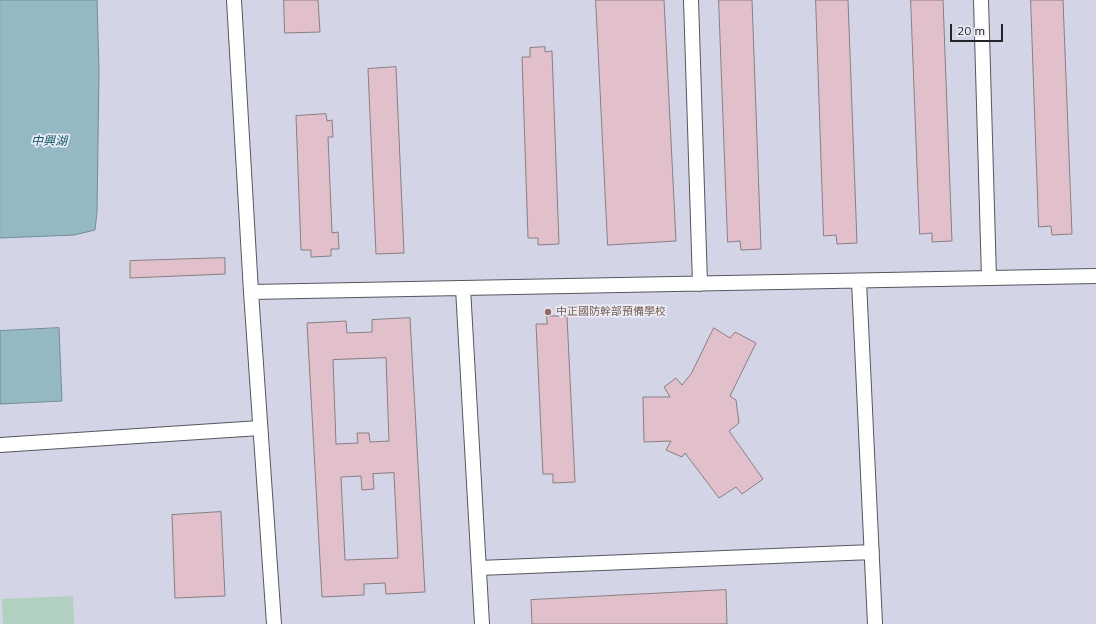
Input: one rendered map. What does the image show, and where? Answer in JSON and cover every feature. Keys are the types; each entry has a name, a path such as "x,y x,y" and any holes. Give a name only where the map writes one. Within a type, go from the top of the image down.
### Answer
{"street":[{"path":"234,0 250,292 274,624"},
{"path":"691,0 700,284"},
{"path":"981,0 989,278"},
{"path":"250,292 1096,276"},
{"path":"859,281 875,624"},
{"path":"463,288 479,568 479,624"},
{"path":"0,445 260,428"},
{"path":"479,568 872,552"}],"shaded area":[{"name":"中正國防幹部預備學校","path":"0,0 1096,0 1096,624 0,624"}],"green space":[{"path":"73,596 74,624 3,624 2,599"}],"water":[{"name":"中興湖","path":"0,0 97,0 99,70 97,212 95,230 74,235 0,238"},
{"path":"59,328 62,401 0,404 0,331"}],"building":[{"path":"284,0 318,0 320,32 285,33"},
{"path":"596,0 664,0 676,241 608,245"},
{"path":"719,0 752,0 761,249 741,250 740,241 728,242"},
{"path":"816,0 848,0 857,243 837,244 836,235 824,236"},
{"path":"911,0 943,0 952,241 932,242 932,233 920,234"},
{"path":"1031,0 1063,0 1072,234 1052,235 1051,226 1039,227"},
{"path":"545,47 545,52 552,51 559,244 538,245 538,238 528,238 522,57 530,57 530,48"},
{"path":"396,67 404,253 376,254 368,69"},
{"path":"326,114 327,121 332,120 333,137 328,137 332,233 338,232 339,249 331,249 331,256 311,257 311,250 301,250 296,116"},
{"path":"225,258 225,274 130,278 130,261"},
{"path":"547,316 567,316 575,482 553,483 553,474 543,474 536,324 547,324"},
{"path":"410,318 425,592 386,594 385,583 364,584 364,595 322,597 307,323 346,321 347,333 372,332 372,320","holes":["386,358 389,441 370,442 369,433 357,433 358,443 336,444 333,360","394,473 398,558 345,560 341,477 361,476 362,490 374,489 373,474"]},
{"path":"714,328 730,338 735,332 756,343 730,396 736,400 739,423 729,431 763,479 742,494 736,487 719,498 685,453 682,457 666,450 671,441 644,442 643,397 670,397 664,387 676,378 682,385 691,374"},
{"path":"221,512 225,596 175,598 172,515"},
{"path":"726,590 727,624 532,624 531,600"}],"place":[{"name":"中正國防幹部預備學校","path":"548,312"}]}
